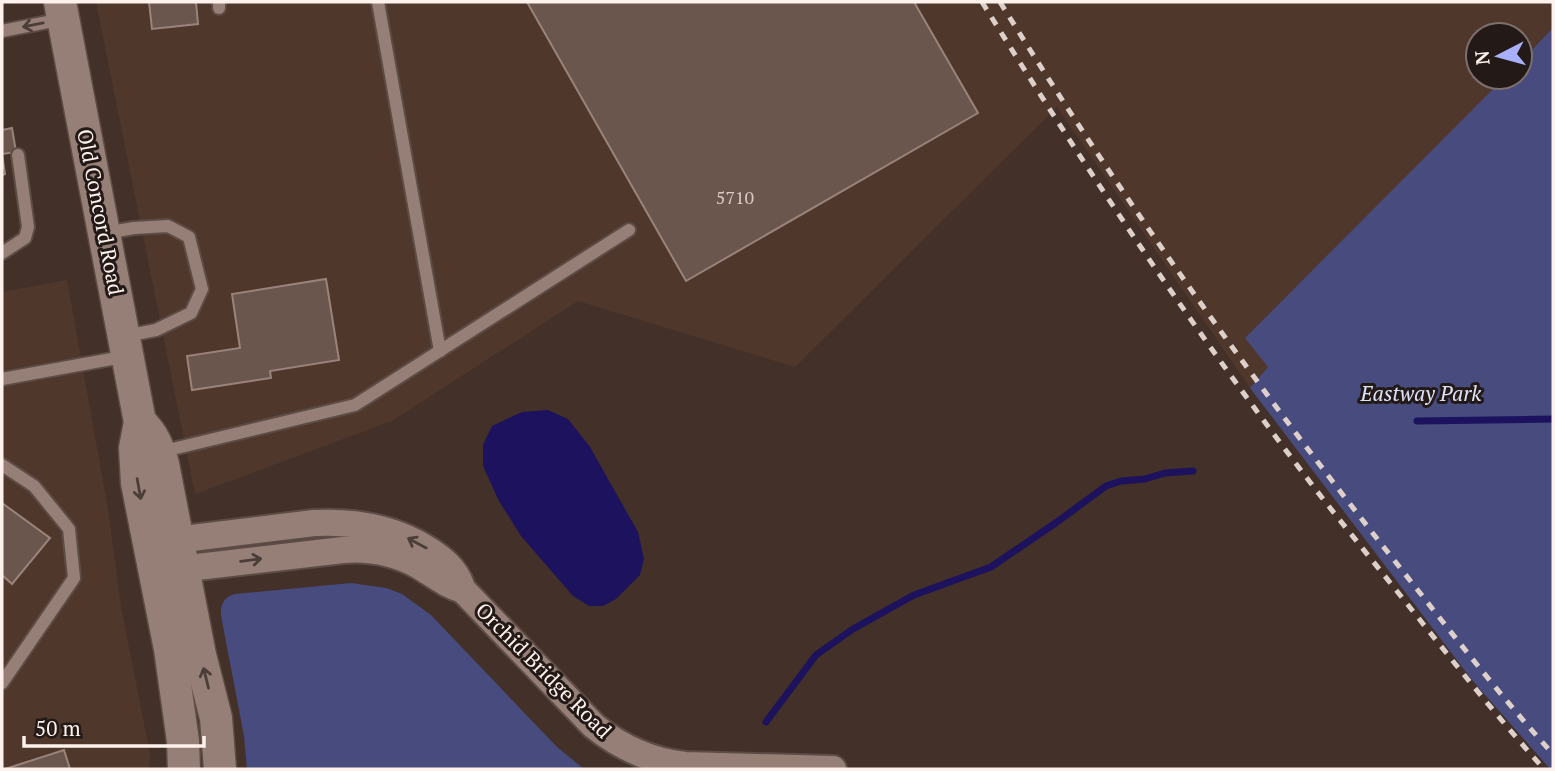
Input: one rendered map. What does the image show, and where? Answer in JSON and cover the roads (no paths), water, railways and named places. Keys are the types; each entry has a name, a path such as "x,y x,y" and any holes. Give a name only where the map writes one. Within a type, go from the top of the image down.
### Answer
{"street":[{"name":"Old Concord Road","path":"62,10 140,422 135,448 137,483 166,556 200,655 216,718 220,769"},
{"name":"Old Concord Road","path":"140,422 150,432 159,452 170,649 183,741 184,769"},
{"name":"Orchid Bridge Road","path":"166,556 361,549 404,559 463,590 594,726 637,753 666,762 697,766 833,769"}],"lane":[{"path":"379,2 440,351"},
{"path":"2,31 62,10"},
{"path":"2,253 25,238 28,227 18,155"},
{"path":"2,379 126,346 191,313 202,289 189,237 168,226 105,233"},
{"path":"159,452 355,405 629,230"},
{"path":"2,465 34,486 69,529 74,578 2,683"}],"waterway":[{"path":"1417,421 1553,419"},
{"path":"766,722 816,655 853,629 914,595 991,567 1106,486 1165,473 1193,471"}],"railway":[{"path":"982,2 1060,126 1142,248 1269,428 1450,658 1544,769"},
{"path":"1000,2 1137,212 1284,417 1386,550 1553,754"}],"park label":[{"name":"Eastway Park","path":"1421,393"}]}
